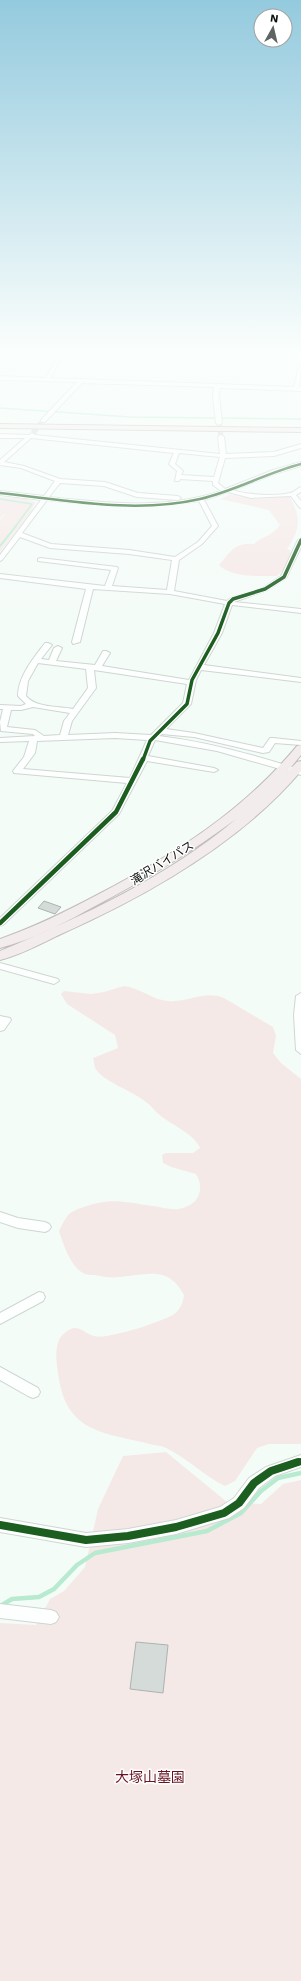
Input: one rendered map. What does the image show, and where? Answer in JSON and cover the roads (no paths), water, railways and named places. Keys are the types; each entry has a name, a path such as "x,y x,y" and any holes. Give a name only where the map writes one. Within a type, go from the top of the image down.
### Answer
{"highway":[{"name":"滝沢バイパス","path":"0,956 95,913 162,877 237,825 295,769 301,748"},
{"name":"滝沢バイパス","path":"0,944 82,908 169,861 225,821 253,798 295,769"}],"street":[{"path":"27,439 0,463 22,467 58,481 105,484 128,493 180,498 184,502"},
{"path":"70,439 223,456 274,454 301,446"},
{"path":"221,439 223,456 216,479 216,486 238,495 255,498 293,494 301,488"},
{"path":"177,452 172,464 180,471 178,479 216,479"},
{"path":"0,493 137,505 184,502 201,499 226,491 270,472 301,464"},
{"path":"0,559 58,481"},
{"path":"293,494 301,506"},
{"path":"19,534 50,546 129,552 176,559 200,542 215,526 201,499"},
{"path":"0,923 78,851 116,812 133,782 152,738 187,704 191,682 218,633 229,603 233,599 265,589 284,577 289,570 291,558 301,540"},
{"path":"170,592 176,559"},
{"path":"40,560 115,568 108,588"},
{"path":"0,576 90,587 170,592 229,603 301,610"},
{"path":"76,642 90,587"},
{"path":"48,644 28,672 22,694 26,701 35,704 74,710"},
{"path":"52,663 58,648"},
{"path":"63,737 64,728 74,710 92,688 93,667 106,653"},
{"path":"36,661 122,670 158,679 191,682"},
{"path":"199,667 301,680"},
{"path":"35,704 26,707 4,707 3,725 4,729 35,732 43,739"},
{"path":"160,731 194,735 263,751 266,750 273,740 301,743"},
{"path":"0,740 117,736 152,738 222,749 295,769"},
{"path":"33,740 34,746 28,758 17,771 133,782"},
{"path":"144,758 214,770"},
{"path":"0,966 54,981"},
{"path":"301,996 301,1050"},
{"path":"0,1019 6,1020 0,1028"},
{"path":"0,1217 18,1223 45,1227"},
{"path":"0,1319 39,1297"},
{"path":"0,1373 33,1392"},
{"path":"0,1525 86,1540 128,1536 176,1527 224,1513 238,1503 254,1483 265,1475 277,1469 301,1461"},
{"path":"0,1611 45,1616"}],"waterway":[{"path":"0,499 32,504 15,527"},
{"path":"0,546 16,526"},
{"path":"0,1606 12,1599 39,1597 54,1589 77,1565 95,1553 207,1531 241,1513 261,1491 278,1478 301,1473"}],"park label":[{"name":"大塚山墓園","path":"150,1777"}]}
